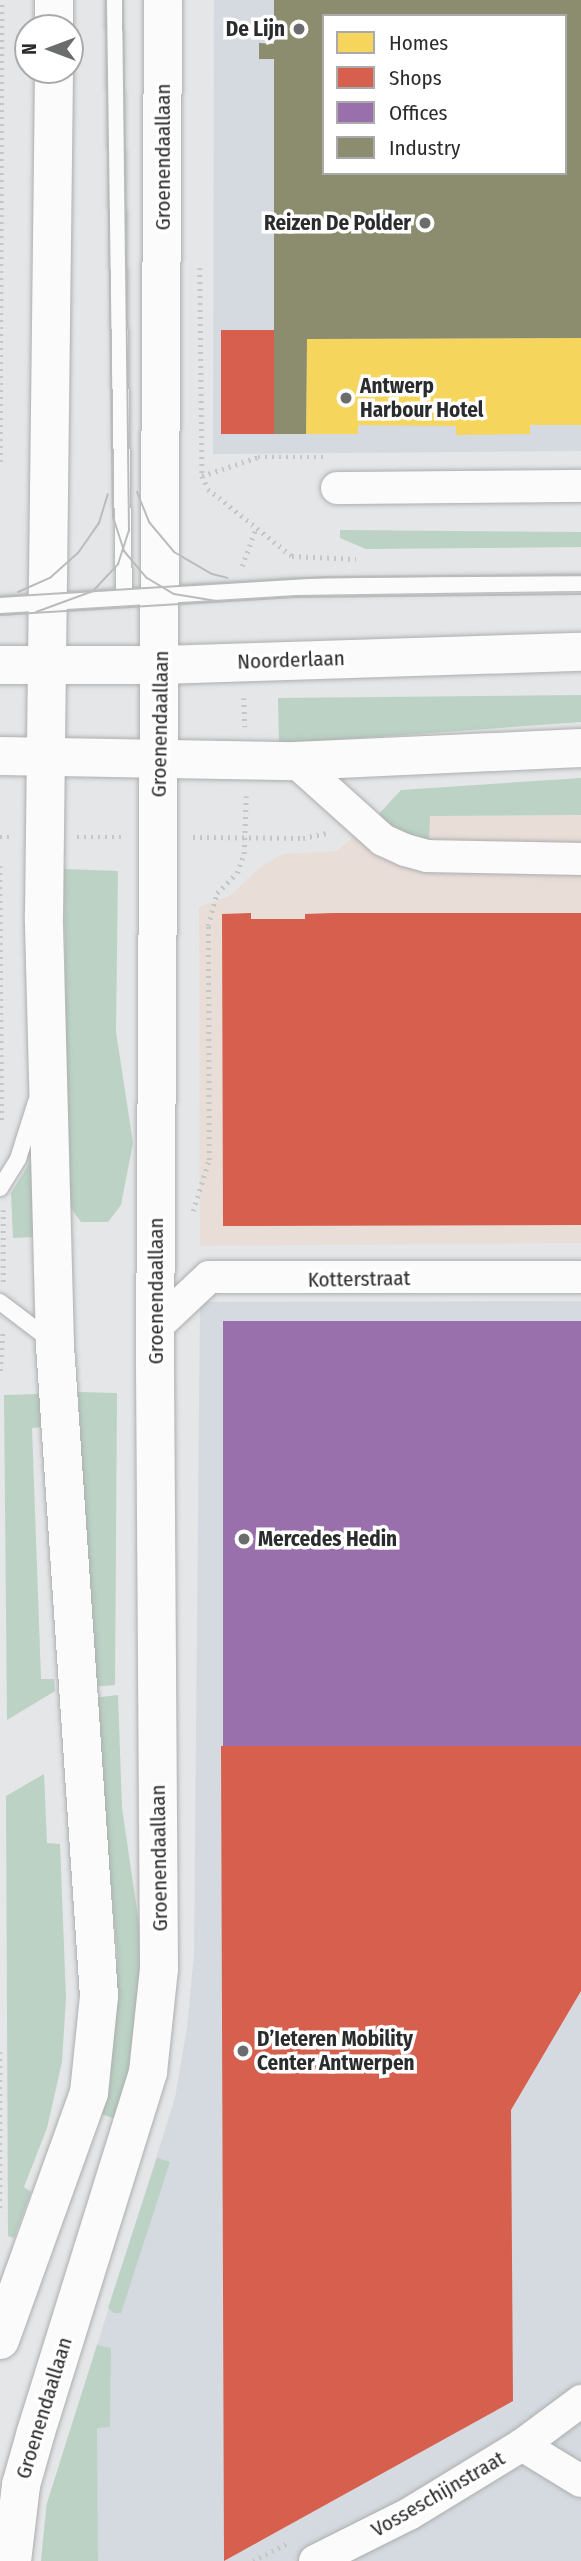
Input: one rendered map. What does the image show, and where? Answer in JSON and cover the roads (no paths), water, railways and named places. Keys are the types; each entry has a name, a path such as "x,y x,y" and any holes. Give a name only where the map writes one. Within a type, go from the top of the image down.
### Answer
{"main road":[{"name":"Groenendaallaan","path":"12,2561 25,2472 135,2126 156,2021 161,1915 156,1133 162,595 163,0"},
{"path":"0,2340 89,2093 99,1996 55,1345 48,1063 45,665 54,84"},
{"name":"Noorderlaan","path":"0,665 161,665 581,652"},
{"path":"0,756 295,761 581,748"}],"street":[{"path":"337,488 581,486"},
{"path":"295,761 383,840 427,856 581,859"},
{"name":"Kotterstraat","path":"157,1326 209,1277 276,1280 581,1277"},
{"name":"Vosseschijnstraat","path":"315,2561 409,2514 522,2445 581,2402"},
{"path":"522,2445 581,2482"}],"lane":[{"path":"114,0 124,597"},
{"path":"0,606 295,587 581,583"},
{"path":"0,1188 18,1159 48,1063"},
{"path":"0,1302 55,1345"}],"tram line":[{"path":"106,0 113,517 124,551 147,578 174,594 216,601"},
{"path":"36,612 93,591 118,564 129,531 123,0"},
{"path":"137,492 149,522 174,552 212,574 228,578"},
{"path":"18,592 51,577 78,553 99,523 108,494"},
{"path":"0,597 325,577 581,575"},
{"path":"0,615 294,597 581,594"}],"place":[{"name":"De Lijn","path":"299,29"},
{"name":"Reizen De Polder","path":"425,223"},
{"name":"Antwerp Harbour Hotel","path":"346,398"},
{"name":"Mercedes Hedin","path":"244,1539"},
{"name":"D’Ieteren Mobility Center Antwerpen","path":"243,2051"}]}
